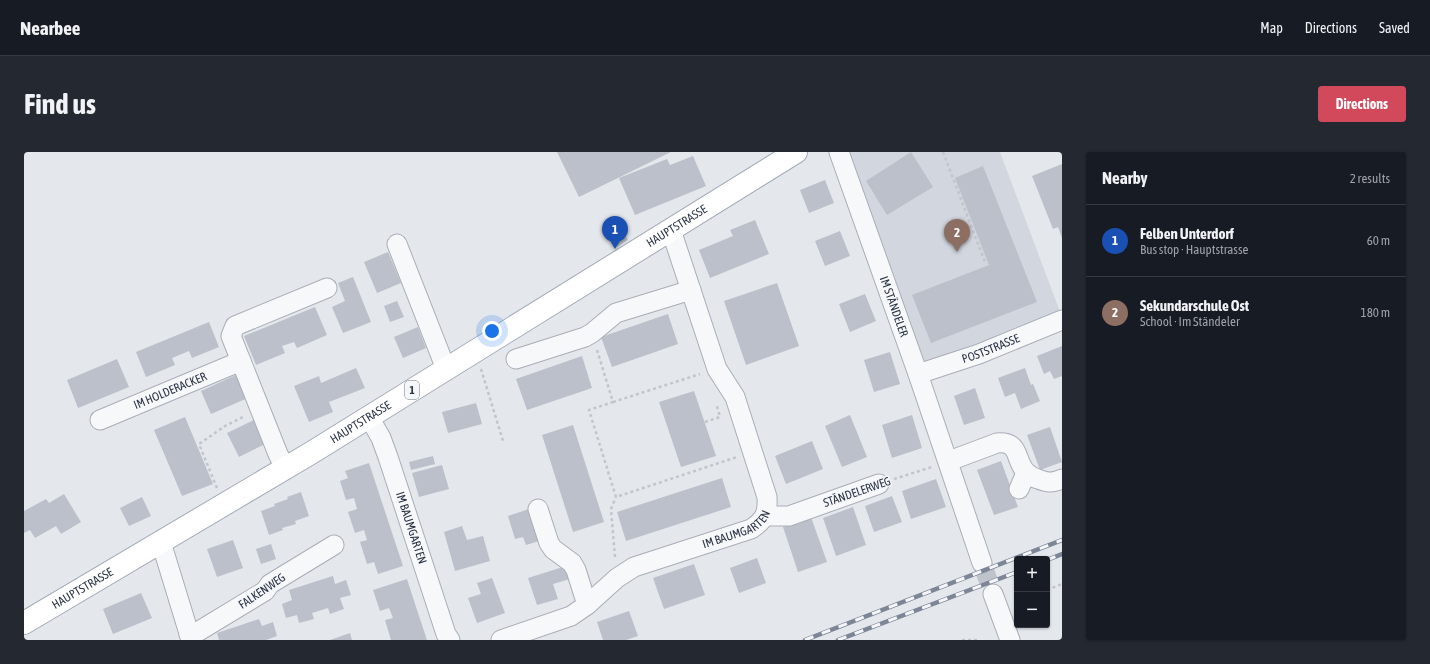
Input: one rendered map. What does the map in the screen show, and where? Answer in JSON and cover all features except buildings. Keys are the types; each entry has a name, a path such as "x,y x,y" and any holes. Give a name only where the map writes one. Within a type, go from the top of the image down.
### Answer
{"main road":[{"name":"HAUPTSTRASSE","path":"25,619 161,542 285,468 796,152"}],"street":[{"name":"IM STÄNDELER","path":"839,152 949,461 982,563"},
{"name":"IM BAUMGARTEN","path":"501,640 571,616 587,606 617,578 634,567 752,529 759,524 765,516 768,508 767,497 735,396 716,369 671,230"},
{"path":"397,244 446,369"},
{"path":"285,468 231,336 235,326 327,288"},
{"path":"516,359 585,337 616,313 691,290"},
{"name":"POSTSTRASSE","path":"918,374 979,354 1062,320"},
{"name":"IM HOLDERACKER","path":"100,420 241,361"},
{"name":"IM BAUMGARTEN","path":"369,417 381,438 388,457 446,634 450,640"},
{"path":"949,461 997,443 1004,443 1014,447 1022,481 1032,477 1047,482 1062,479"},
{"name":"STÄNDELERWEG","path":"765,516 789,516 879,484"},
{"path":"538,509 549,543 553,549 572,563 576,570 587,606"},
{"path":"161,542 190,637"},
{"name":"FALKENWEG","path":"190,637 265,592 270,584 334,545"},
{"path":"993,594 1010,640"}],"path":[{"path":"943,152 985,262"},
{"path":"592,333 613,402"},
{"path":"479,363 503,441"},
{"path":"617,578 611,509 616,497 589,410 716,369"},
{"path":"213,480 199,444 225,426 260,408"},
{"path":"616,497 753,452"},
{"name":"STÄNDELERWEG","path":"879,484 949,461"},
{"path":"1050,589 1062,584"},
{"path":"962,640 980,640"}],"shaded area":[{"path":"839,152 1000,152 1062,317 918,374"}],"tunnel":[{"path":"982,563 993,594"}],"railway":[{"path":"805,640 1062,540"},
{"path":"1050,559 1062,554"},
{"path":"838,640 1014,573"}],"place":[{"name":"Felben Unterdorf","path":"615,249"},
{"name":"Sekundarschule Ost","path":"957,252"}]}
